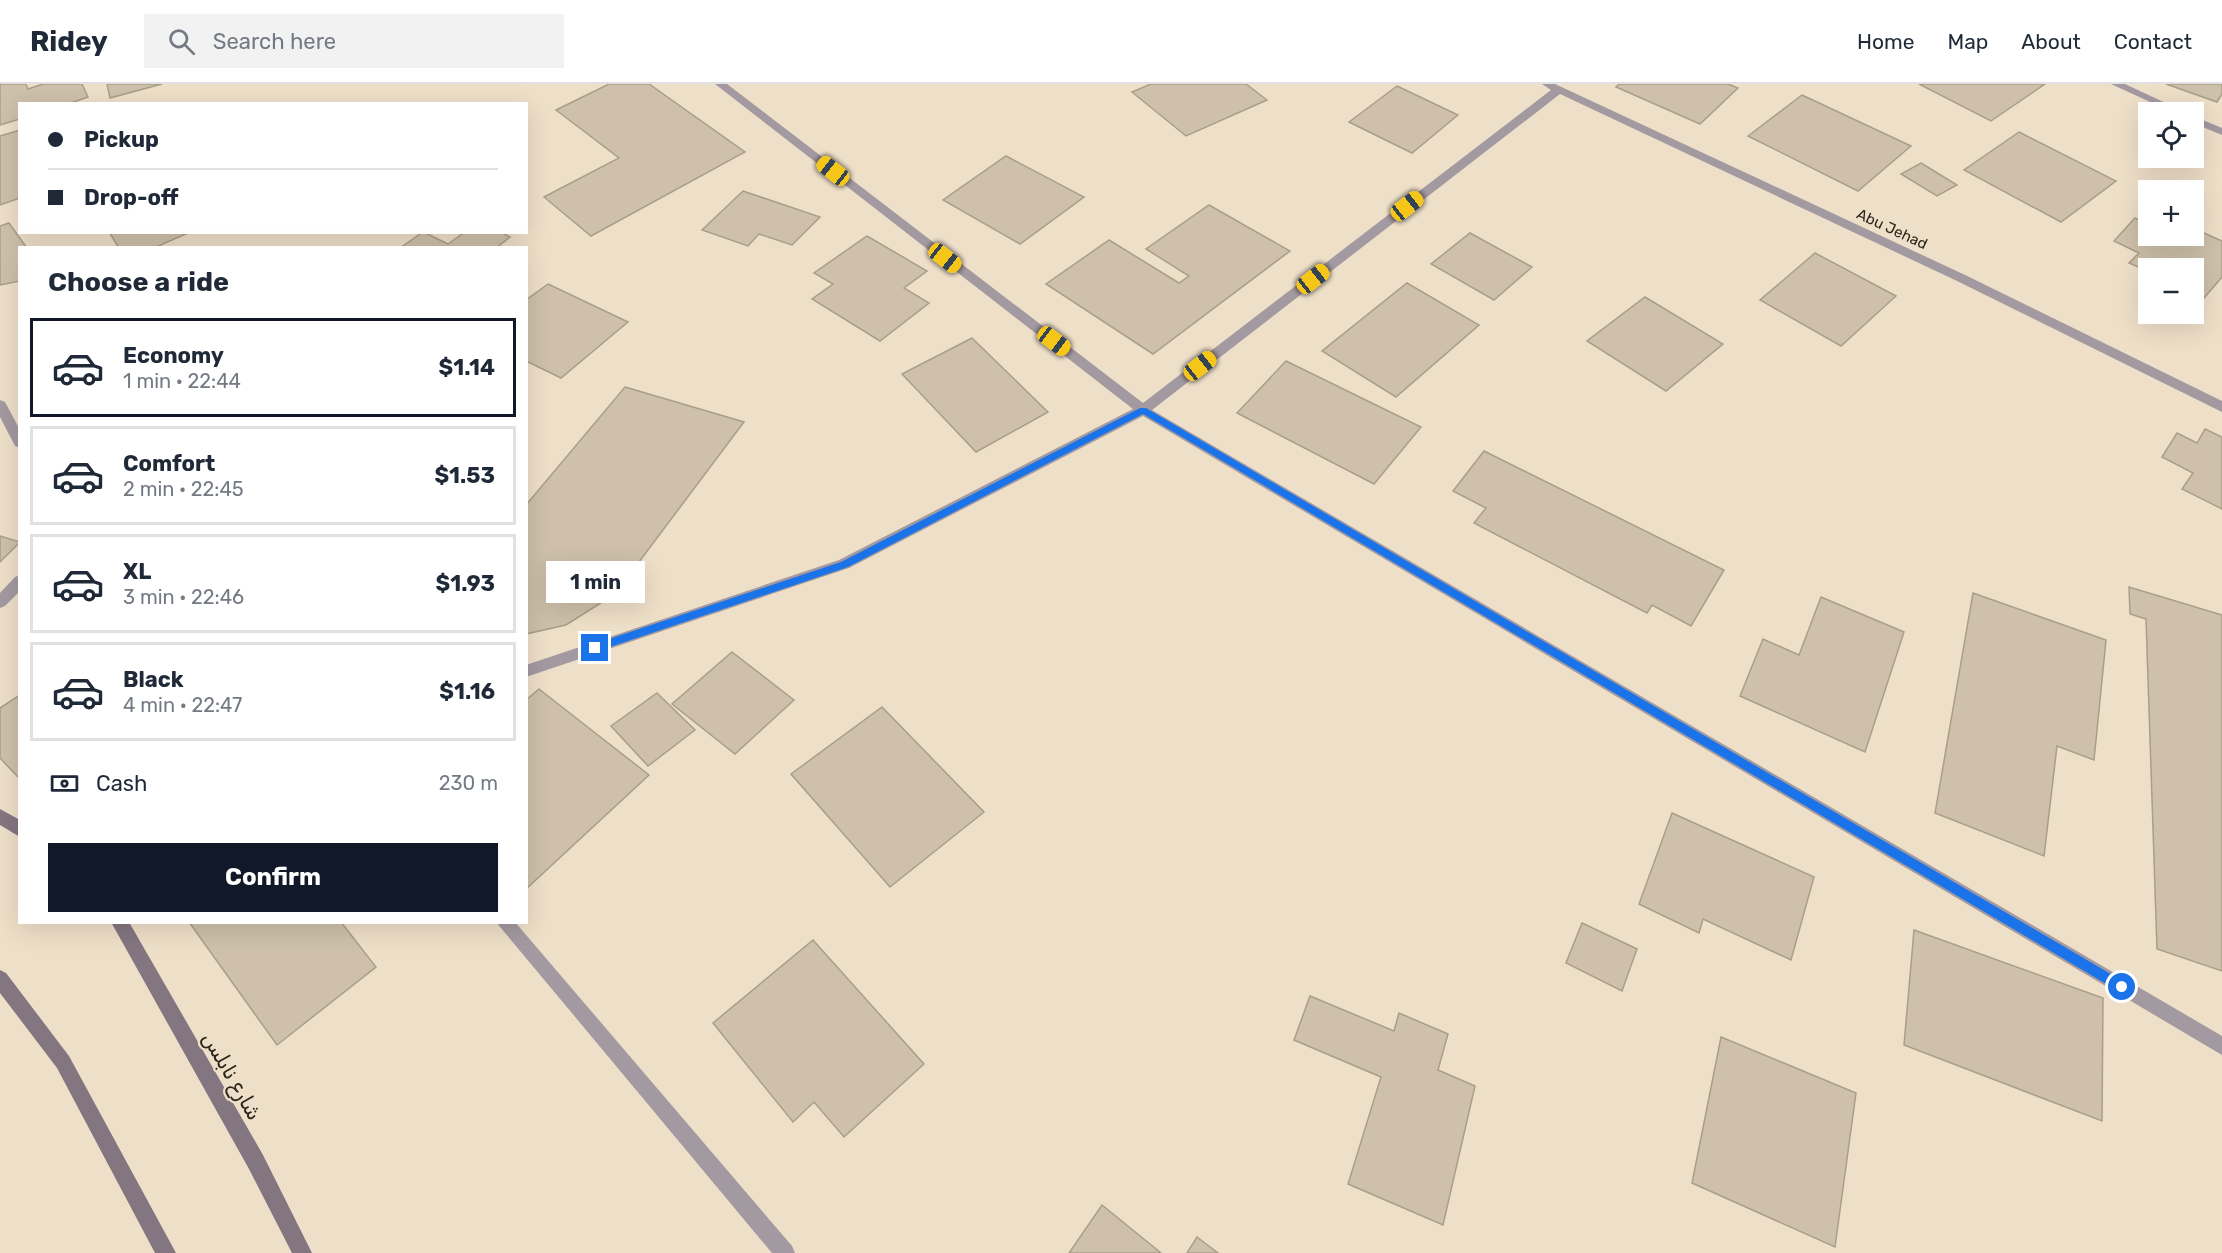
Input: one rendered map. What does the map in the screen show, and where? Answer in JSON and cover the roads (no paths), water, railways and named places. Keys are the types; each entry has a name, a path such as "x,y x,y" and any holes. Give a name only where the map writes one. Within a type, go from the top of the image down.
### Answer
{"main road":[{"path":"0,816 18,829"},
{"name":"شارع نابلس","path":"120,924 256,1162 302,1253"},
{"path":"0,979 63,1062 166,1253"}],"street":[{"path":"720,84 1143,410 2222,1046"},
{"name":"Abu Jehad","path":"1547,84 1959,277 2222,406"},
{"path":"2116,84 2157,102"},
{"path":"528,670 844,564 1143,410 1558,90"},
{"path":"2204,123 2222,132"},
{"path":"0,405 18,439"},
{"path":"0,602 18,582"},
{"path":"506,924 785,1253"}]}
